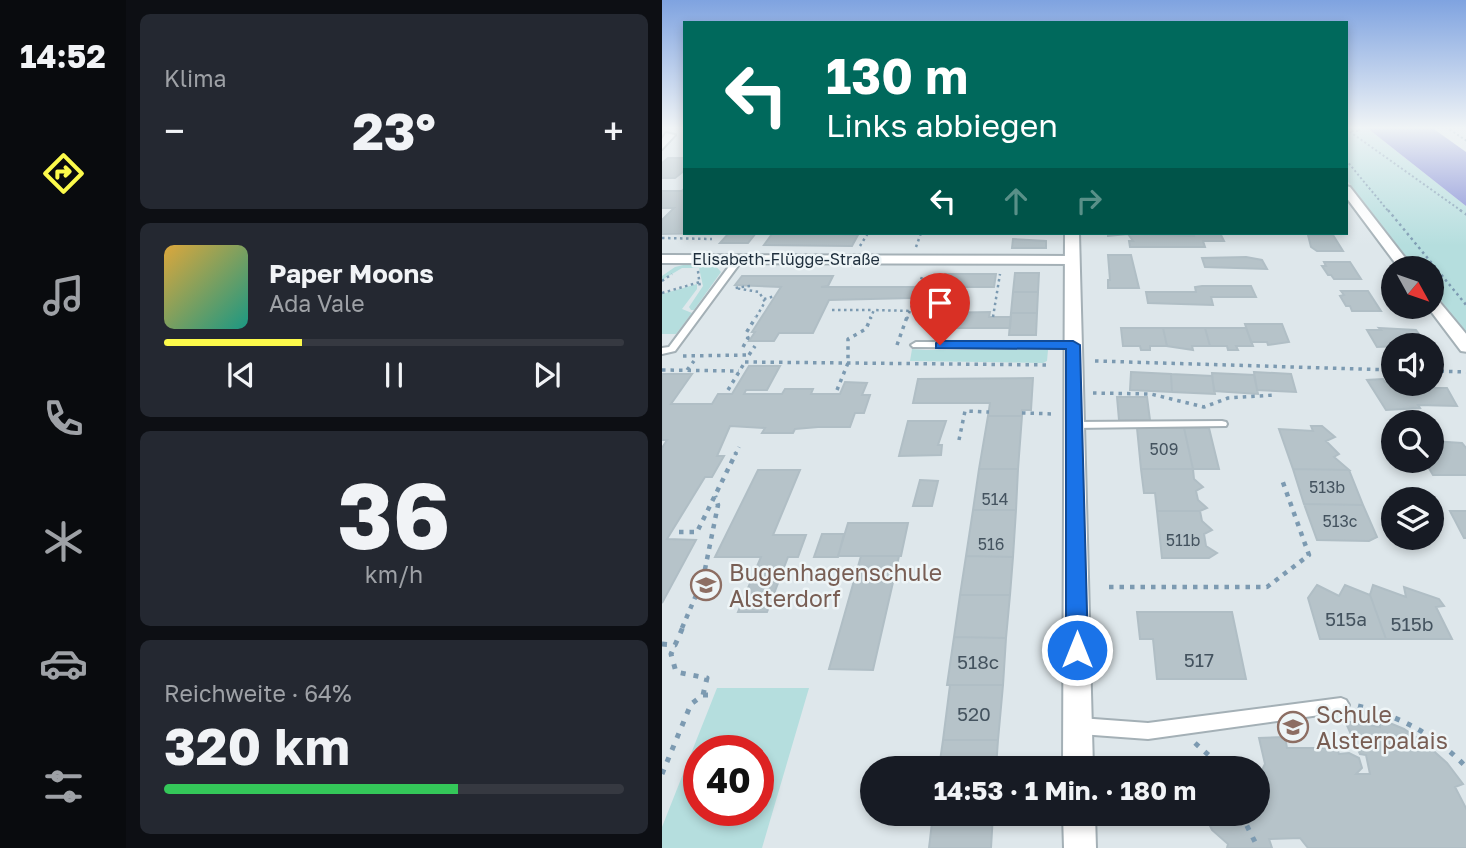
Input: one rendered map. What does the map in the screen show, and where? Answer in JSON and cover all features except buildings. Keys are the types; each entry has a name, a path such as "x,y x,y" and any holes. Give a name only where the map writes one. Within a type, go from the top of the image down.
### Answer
{"street":[{"path":"1348,192 1397,256"},
{"path":"1072,235 1078,756"},
{"name":"Elisabeth-Flügge-Straße","path":"906,260 891,253 899,247 916,247 950,260"},
{"name":"Elisabeth-Flügge-Straße","path":"663,260 1072,260"},
{"path":"1444,318 1466,347"},
{"path":"1079,826 1080,848"}],"lane":[{"path":"662,351 672,349 739,259"},
{"path":"916,345 1073,345"},
{"path":"1074,420 1222,424"},
{"path":"1078,726 1148,731 1195,727 1341,705"}],"path":[{"path":"1351,167 1466,306"},
{"path":"1401,167 1466,215"},
{"path":"916,247 920,235"},
{"path":"662,238 712,239"},
{"path":"993,317 1002,260"},
{"path":"692,268 698,270 699,289 686,309 700,312"},
{"path":"662,281 679,270"},
{"path":"897,345 924,270"},
{"path":"662,293 700,282"},
{"path":"743,347 748,338 746,333 765,302 759,292 736,287 750,286"},
{"path":"763,299 775,296"},
{"path":"832,310 910,311"},
{"path":"837,390 848,363 848,339 866,328 874,310"},
{"path":"728,390 755,346"},
{"path":"681,356 749,355"},
{"path":"688,370 694,361"},
{"path":"1095,361 1381,370"},
{"path":"745,362 1051,365"},
{"path":"662,370 739,371"},
{"path":"1444,371 1466,372"},
{"path":"1074,393 1151,394 1204,407 1228,398 1274,395"},
{"path":"959,440 965,411 989,412"},
{"path":"1022,413 1074,420"},
{"path":"679,532 697,532 739,447"},
{"path":"1109,587 1267,587 1309,555 1282,477"},
{"path":"703,695 707,678 702,675 684,677 676,672 671,654 703,579 714,528 717,505 715,496"},
{"path":"662,644 675,645"},
{"path":"662,774 691,704 703,695 714,695"},
{"path":"1341,705 1390,714 1419,728 1452,750 1466,768"},
{"path":"1195,743 1210,756"},
{"path":"1247,826 1258,848"}],"shaded area":[{"path":"1348,167 1416,167 1466,206 1466,333 1444,305 1444,256 1406,256 1348,182"},
{"path":"696,262 714,264 721,272 694,310 691,310 689,307 703,286 699,268 682,268 662,280 662,276 675,267"},
{"path":"697,284 697,289 682,309 692,313 676,334 662,334 662,294"},
{"path":"912,349 1048,350 1047,361 1043,363 910,361"},
{"path":"717,688 809,688 774,807 774,735 698,735"},
{"path":"683,774 683,826 768,826 762,848 662,848 662,827"}],"water":[{"path":"1416,167 1466,167 1466,206"}],"place":[{"name":"Bugenhagenschule Alsterdorf","path":"706,585"},
{"name":"Schule Alsterpalais","path":"1293,727"}],"route":[{"path":"940,345 1073,345 1077,650"}]}
